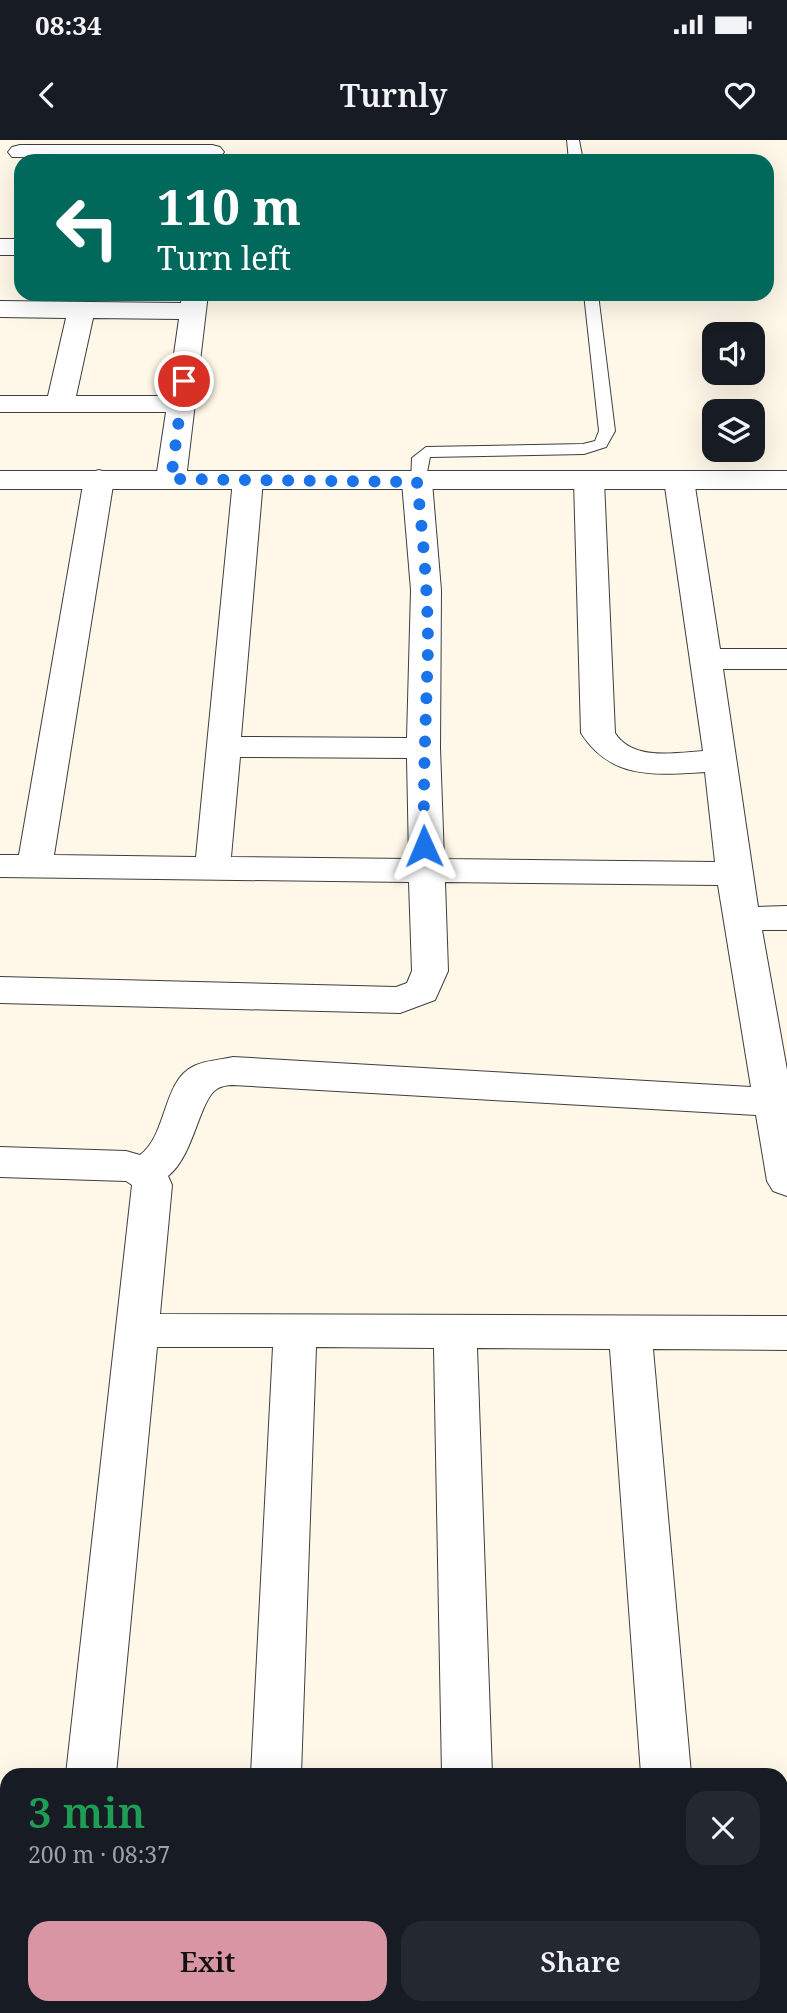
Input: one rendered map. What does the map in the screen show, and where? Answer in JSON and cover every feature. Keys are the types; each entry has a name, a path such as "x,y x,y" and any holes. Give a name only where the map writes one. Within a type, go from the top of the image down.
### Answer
{"street":[{"path":"20,152 212,151"},
{"path":"0,309 81,310 194,302 171,479"},
{"path":"60,404 81,310"},
{"path":"0,404 181,404"},
{"path":"0,480 787,480"},
{"path":"35,866 99,480"},
{"path":"213,868 248,480"},
{"path":"679,480 721,761 734,874 742,919 774,1028 773,1102 787,1181"},
{"path":"589,481 598,733 603,746 615,757 636,762 721,761"},
{"path":"0,990 400,1000 422,990 430,971 424,870 426,590 417,482"},
{"path":"706,659 787,659"},
{"path":"224,747 423,748"},
{"path":"0,866 734,874"},
{"path":"742,919 787,918"},
{"path":"146,1172 171,1145 194,1088 206,1076 233,1072 773,1102"},
{"path":"0,1162 126,1166 146,1172 152,1185 92,1768"},
{"path":"139,1330 454,1334 787,1333"},
{"path":"276,1768 295,1331"},
{"path":"630,1333 666,1768"},
{"path":"454,1334 467,1768"}],"lane":[{"path":"417,482 420,458 426,452 584,449 601,444 607,431 592,301"}],"route":[{"path":"184,381 171,479 417,482 428,647 423,748 424,846"}]}
